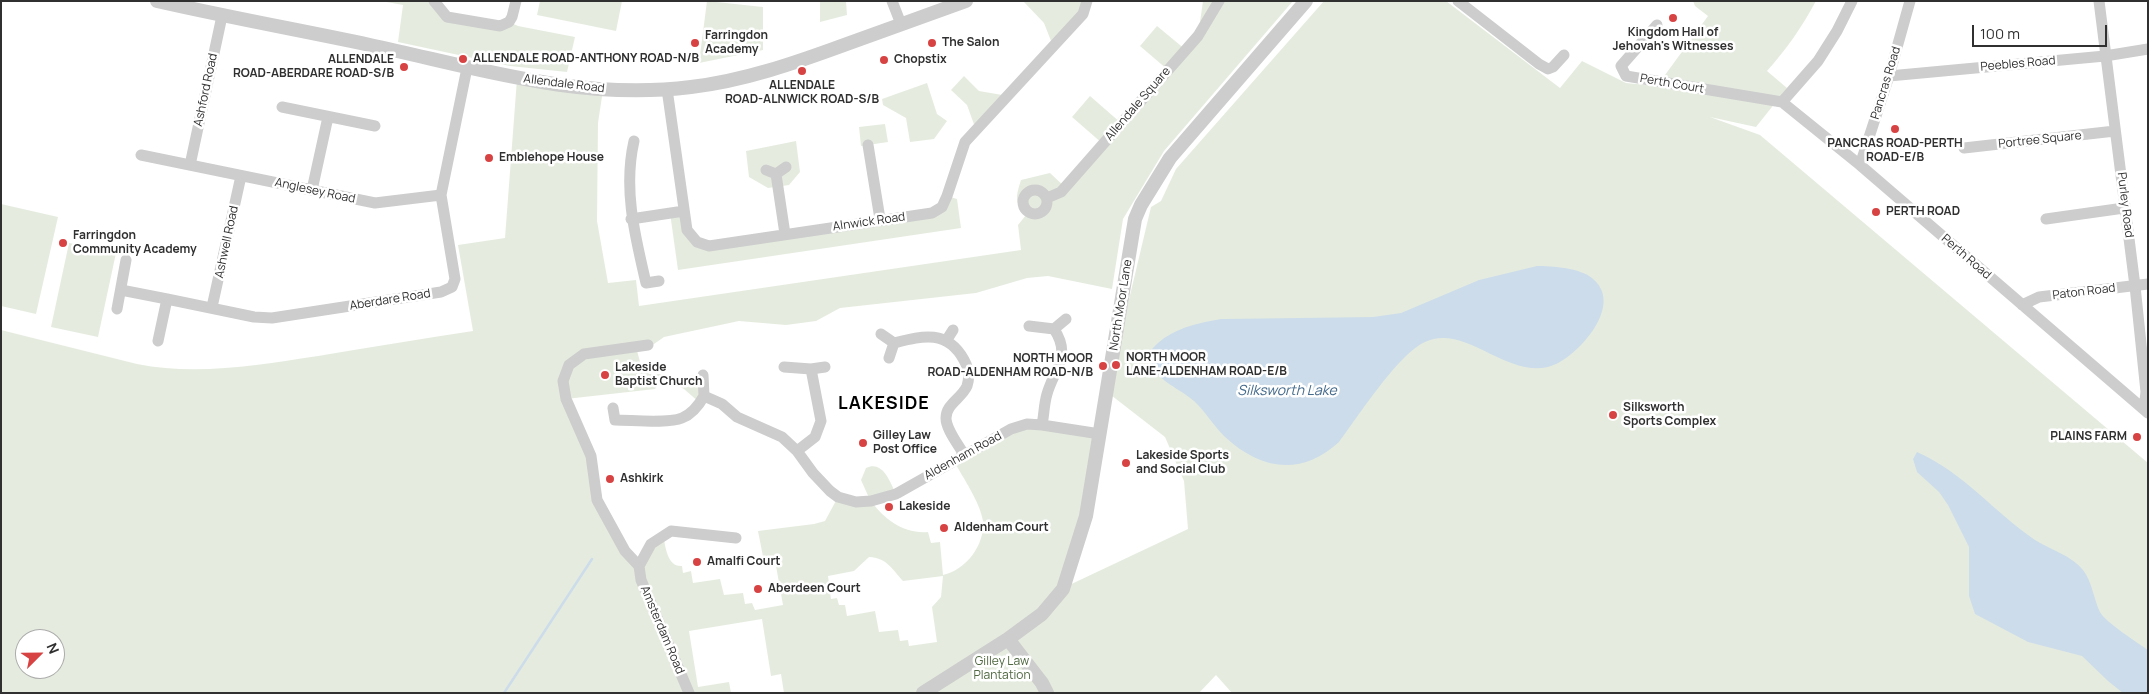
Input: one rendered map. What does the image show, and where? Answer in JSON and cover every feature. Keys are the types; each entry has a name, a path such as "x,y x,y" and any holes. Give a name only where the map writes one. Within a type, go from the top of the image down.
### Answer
{"street":[{"name":"Allendale Road","path":"156,1 370,45 517,79 603,90 667,90 739,78 799,61 966,1"},
{"path":"434,1 448,17 500,26 509,22 516,1"},
{"path":"892,1 901,24"},
{"name":"Alnwick Road","path":"667,90 687,230 698,242 709,246 880,219 932,213 942,206 947,196 966,142 1083,14 1087,1"},
{"name":"Allendale Square","path":"1047,198 1061,192 1198,36 1218,1"},
{"name":"North Moor Lane","path":"923,693 1008,639 1042,614 1063,589 1086,516 1135,220 1141,205 1170,158 1306,1"},
{"path":"1459,1 1539,64 1548,68 1554,67 1564,55"},
{"path":"1782,102 1818,61 1837,31 1852,1"},
{"name":"Pancras Road","path":"1860,165 1889,76 1910,1"},
{"name":"Purley Road","path":"2099,1 2135,286 2146,392 2146,411"},
{"name":"Ashford Road","path":"190,165 222,16"},
{"name":"Perth Court","path":"1657,25 1621,66 1626,76 1782,102"},
{"name":"Peebles Road","path":"1889,76 2105,56 2148,49"},
{"name":"Aberdare Road","path":"120,290 212,307 254,317 272,318 441,292 452,287 455,279 441,194 468,68"},
{"name":"Perth Road","path":"1782,102 1860,165 2146,411"},
{"path":"282,107 375,126"},
{"path":"312,190 328,117"},
{"name":"Portree Square","path":"1964,148 2115,131"},
{"path":"634,141 629,162 631,219 646,283 659,282"},
{"path":"868,145 880,219"},
{"name":"Anglesey Road","path":"141,154 375,203 441,194"},
{"path":"785,234 771,172 786,166"},
{"name":"Ashwell Road","path":"212,307 241,176"},
{"path":"2046,219 2124,208"},
{"path":"631,219 684,211"},
{"path":"117,309 126,260"},
{"name":"Paton Road","path":"2022,305 2039,297 2148,284"},
{"path":"158,341 167,299"},
{"path":"1054,329 1066,319"},
{"path":"1029,326 1054,329 1060,337 1062,356 1046,396 1042,425"},
{"path":"946,341 953,330"},
{"path":"881,334 894,343 925,336 941,338 957,350 963,358 969,374 966,388 950,407 946,417 948,426 964,455"},
{"path":"889,358 894,343"},
{"name":"Amsterdam Road","path":"648,345 584,354 569,365 562,381 566,398 590,456 597,500 625,551 639,566 641,580 689,693"},
{"path":"784,367 811,369 825,367"},
{"path":"704,396 722,404 737,417 782,437 797,451 815,437 821,421 811,369"},
{"path":"613,419 682,418 691,413 704,396 703,374"},
{"name":"Aldenham Road","path":"797,451 813,473 830,491 838,497 856,502 896,494 1011,429 1027,424 1100,434"},
{"path":"639,566 651,544 671,530 736,538"},
{"path":"1008,639 1048,693"}],"green space":[{"path":"381,1 434,1 448,17 509,22 518,26 575,37 567,72 510,66 398,42 403,5"},
{"path":"540,1 622,1 616,31 537,15"},
{"path":"707,1 763,7 763,50 699,63"},
{"path":"820,1 846,1 847,15 820,22"},
{"path":"1023,1 1087,1 1053,46 1044,23"},
{"name":"Gilley Law Plantation","path":"1203,1 1293,1 1164,151 1123,219 1112,289 1048,276 1027,278 976,293 840,308 816,321 786,325 739,321 664,337 654,344 636,347 642,369 647,368 649,374 662,374 674,377 703,375 700,403 684,389 668,381 667,384 658,385 655,389 566,399 591,456 597,500 639,566 663,536 670,560 682,566 683,573 691,571 693,583 720,579 724,595 743,593 745,604 752,603 755,610 783,605 776,566 765,567 758,531 825,521 838,497 870,500 861,480 866,468 872,466 877,467 885,474 896,494 871,501 889,520 911,531 928,532 931,543 940,542 943,575 959,568 966,562 977,547 983,530 983,521 978,506 954,461 1027,424 1100,434 1063,588 1188,529 1184,481 1165,437 1107,392 1151,207 1161,201 1176,169 1324,1 1446,1 1560,88 1582,61 1626,83 1657,86 1708,16 1695,6 1693,1 1816,1 1793,38 1767,71 1787,88 1756,127 1710,117 1760,135 2148,463 2148,693 1232,693 1216,675 1199,693 784,693 781,674 771,676 762,619 689,631 698,687 729,682 731,693 1,693 1,330 137,364 182,369 228,368 273,363 473,331 458,245 505,238 517,79 603,90 598,123 597,221 608,283 636,280 639,306 1021,250 1018,225 1026,215 1019,207 1017,199 1021,180 1050,173 1065,187 1103,144 1072,117 1090,96 1121,123 1168,70 1140,46 1157,26 1186,50 1198,36","holes":["869,557 885,562 903,581 943,576 941,597 932,607 937,642 909,646 908,640 900,641 898,630 879,632 875,611 847,616 845,605 839,605 837,598 831,599 828,576 854,571"]},
{"path":"964,76 979,91 1008,96 976,130 967,105 951,90"},
{"path":"927,83 937,114 947,121 934,139 910,142 906,118 883,105 882,99"},
{"path":"885,124 888,142 861,146 859,127"},
{"path":"796,141 800,172 789,185 768,188 749,177 746,151"},
{"path":"947,196 957,199 961,228 678,270 670,213 684,211 687,230 709,246 932,213"},
{"path":"1,204 58,217 36,314 1,306"},
{"path":"69,243 116,253 98,337 51,327"}],"water":[{"name":"Silksworth Lake","path":"1537,266 1558,267 1581,272 1592,278 1603,294 1604,303 1599,321 1588,337 1571,355 1548,367 1532,368 1516,365 1455,339 1440,338 1425,342 1414,349 1391,372 1339,442 1325,453 1310,461 1281,465 1266,462 1252,456 1224,436 1194,401 1166,382 1150,363 1148,354 1163,339 1180,329 1200,323 1221,319 1373,317 1401,313 1479,280"},
{"path":"1917,452 1949,470 2020,529 2035,540 2067,557 2083,570 2089,580 2103,616 2148,650 2148,693 2123,693 2082,656 2028,642 1975,614 1969,596 1969,547 1948,505 1939,492 1917,472 1913,459"}],"waterway":[{"path":"504,693 592,559"}],"place":[{"name":"Kingdom Hall of Jehovah's Witnesses","path":"1673,18"},
{"name":"Farringdon Academy","path":"695,43"},
{"name":"The Salon","path":"932,43"},
{"name":"ALLENDALE ROAD-ANTHONY ROAD-N/B","path":"463,59"},
{"name":"Chopstix","path":"884,60"},
{"name":"ALLENDALE ROAD-ABERDARE ROAD-S/B","path":"404,67"},
{"name":"ALLENDALE ROAD-ALNWICK ROAD-S/B","path":"802,71"},
{"name":"PANCRAS ROAD-PERTH ROAD-E/B","path":"1895,129"},
{"name":"Emblehope House","path":"489,158"},
{"name":"PERTH ROAD","path":"1876,212"},
{"name":"Farringdon Community Academy","path":"63,243"},
{"name":"NORTH MOOR LANE-ALDENHAM ROAD-E/B","path":"1116,365"},
{"name":"NORTH MOOR ROAD-ALDENHAM ROAD-N/B","path":"1103,366"},
{"name":"Lakeside Baptist Church","path":"605,375"},
{"name":"Silksworth Sports Complex","path":"1613,415"},
{"name":"PLAINS FARM","path":"2137,437"},
{"name":"Gilley Law Post Office","path":"863,443"},
{"name":"Lakeside Sports and Social Club","path":"1126,463"},
{"name":"Ashkirk","path":"610,479"},
{"name":"Lakeside","path":"889,507"},
{"name":"Aldenham Court","path":"944,528"},
{"name":"Amalfi Court","path":"697,562"},
{"name":"Aberdeen Court","path":"758,589"}],"district":[{"name":"LAKESIDE","path":"884,404"}]}
